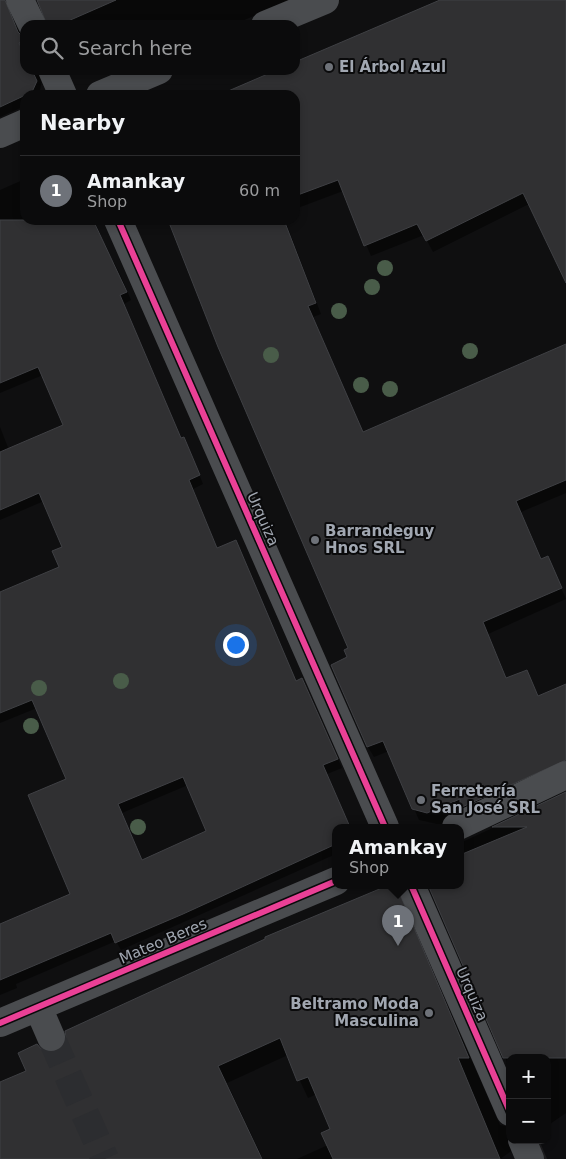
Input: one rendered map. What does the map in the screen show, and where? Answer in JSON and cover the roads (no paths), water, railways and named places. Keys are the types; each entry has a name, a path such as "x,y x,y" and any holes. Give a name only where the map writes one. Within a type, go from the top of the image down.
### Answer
{"street":[{"path":"20,0 30,20"},
{"path":"277,20 325,0"},
{"path":"54,75 61,90"},
{"path":"112,90 147,75"},
{"path":"0,134 20,125"},
{"name":"Urquiza","path":"120,225 384,824"},
{"path":"462,824 566,775"},
{"name":"Mateo Beres","path":"0,1023 332,883"},
{"name":"Urquiza","path":"413,889 506,1103"},
{"path":"38,1007 51,1037"},
{"path":"524,1144 530,1159"}],"tunnel":[{"path":"51,1037 105,1159"}],"place":[{"name":"El Árbol Azul","path":"329,67"},
{"name":"Barrandeguy Hnos SRL","path":"315,540"},
{"name":"Ferretería San José SRL","path":"421,800"},
{"name":"Amankay","path":"398,946"},
{"name":"Beltramo Moda Masculina","path":"429,1013"}]}
